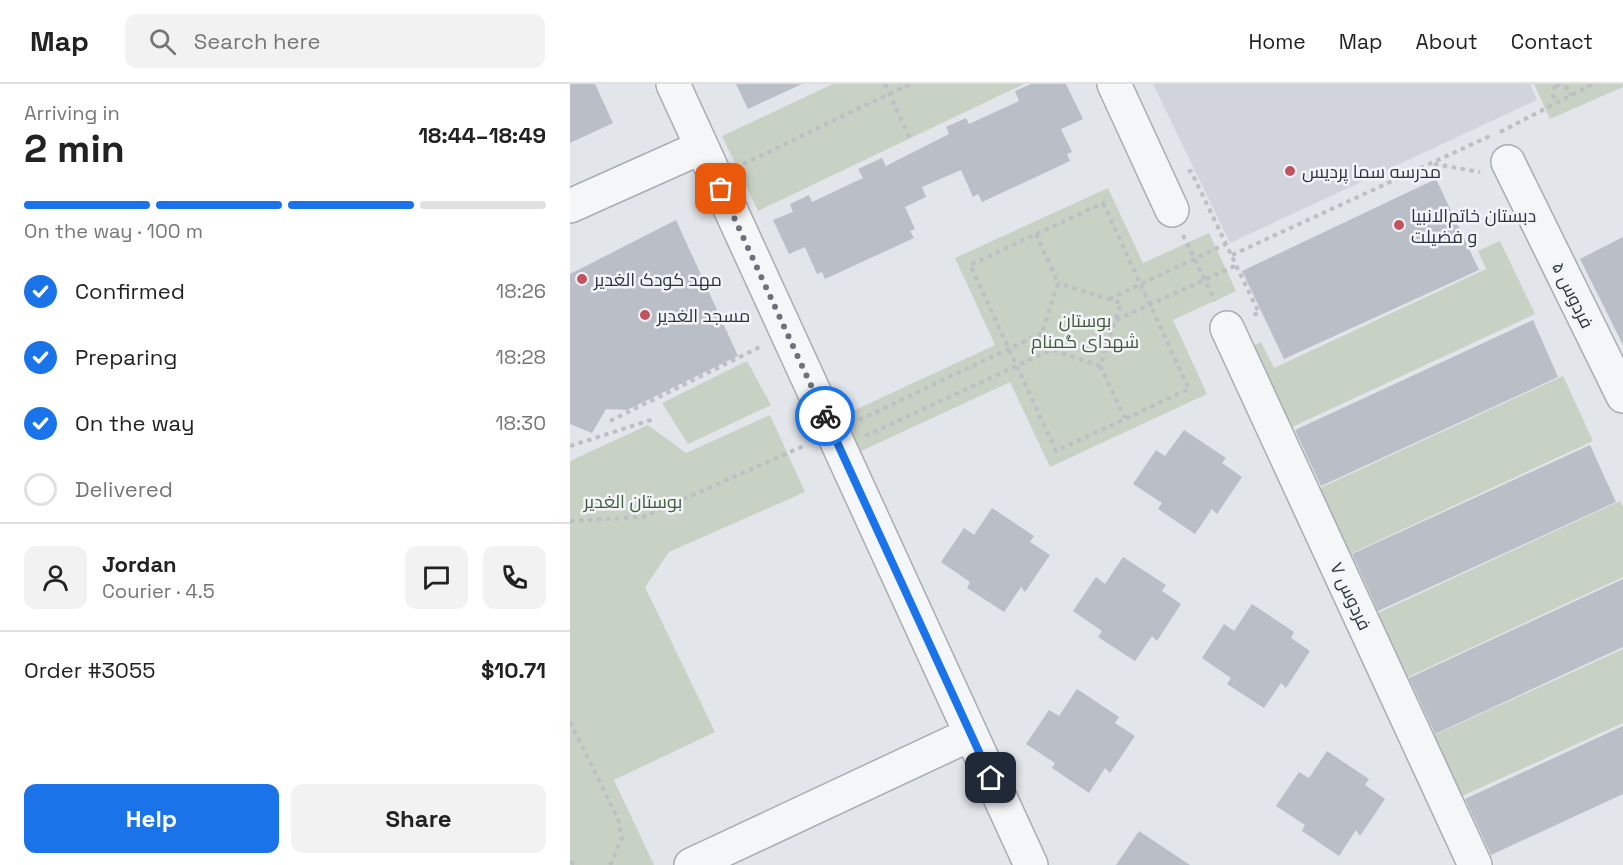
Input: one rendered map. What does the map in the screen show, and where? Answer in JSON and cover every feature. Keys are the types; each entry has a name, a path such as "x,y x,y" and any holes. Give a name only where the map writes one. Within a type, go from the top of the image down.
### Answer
{"street":[{"path":"673,84 1031,865"},
{"path":"1114,84 1166,197"},
{"path":"570,206 702,147"},
{"name":"فردوس ۵","path":"1508,162 1623,396"},
{"name":"فردوس ۷","path":"1227,328 1476,865"},
{"path":"691,865 971,735"}],"path":[{"path":"885,84 910,139"},
{"path":"737,167 910,84"},
{"path":"1232,255 1496,134 1557,100 1593,84"},
{"path":"1557,100 1553,96 1556,85 1569,88 1571,94"},
{"path":"1431,164 1481,172 1508,162"},
{"path":"1191,171 1259,313 1227,328 1166,197 1191,171"},
{"path":"1103,203 1140,284 1189,389 1056,450 970,265 1103,203"},
{"path":"1036,234 1058,283 1038,345 1100,366"},
{"path":"1108,299 1226,244"},
{"path":"1116,320 1237,265"},
{"path":"1058,283 1121,303 1100,366 1125,418"},
{"path":"836,440 1042,333"},
{"path":"610,421 787,334"},
{"path":"570,521 643,517 1052,350"},
{"path":"570,446 654,419"},
{"path":"570,722 618,819 622,838 610,865"},
{"path":"570,862 579,865"}],"shaded area":[{"name":"مدرسه سما پردیس","path":"1153,84 1530,84 1537,100 1230,243"}],"green space":[{"path":"833,84 1024,84 758,211 722,136"},
{"path":"1534,84 1623,84 1623,87 1550,119"},
{"name":"بوستان شهدای گمنام","path":"1108,188 1143,263 1209,233 1236,291 1173,320 1207,394 1050,467 1010,382 857,453 840,417 995,345 955,258"},
{"path":"1500,241 1535,314 1275,435 1237,354 1261,342 1274,368 1486,269 1478,251"},
{"path":"747,361 771,405 688,444 662,403"},
{"path":"1563,376 1593,441 1337,560 1307,494"},
{"name":"بوستان الغدیر","path":"770,415 805,492 669,552 645,587 715,732 614,780 654,865 570,865 570,461 648,425 686,453"},
{"path":"1620,501 1623,507 1623,577 1393,684 1363,620"},
{"path":"1623,649 1623,723 1447,803 1419,742"}],"building":[{"path":"570,84 595,84 613,123 570,143"},
{"path":"736,84 802,84 748,109"},
{"path":"1031,84 1066,84 1083,119 1061,129 1072,152 1067,154 1070,161 982,202 978,194 973,197 961,170 922,187 926,197 905,207 915,229 910,231 914,238 825,279 822,272 817,274 805,247 789,254 773,220 793,212 790,204 809,195 812,202 863,178 858,169 882,158 886,166 949,134 946,127 966,118 969,124 1019,101 1015,91"},
{"name":"دبستان خاتم‌الانبیا و فضیلت","path":"1436,179 1479,270 1284,359 1242,271"},
{"name":"مسجد الغدیر","path":"676,220 738,356 627,410 606,409 592,433 570,424 570,274"},
{"path":"1623,237 1623,345 1580,259"},
{"path":"1533,320 1558,377 1321,486 1295,430"},
{"path":"1184,430 1226,458 1222,463 1242,477 1217,514 1212,509 1195,534 1158,509 1162,503 1133,484 1156,450 1165,456"},
{"path":"1590,445 1616,502 1378,611 1352,554"},
{"path":"992,508 1034,536 1030,542 1050,555 1025,592 1021,587 1004,612 967,588 970,582 941,562 964,528 974,535"},
{"path":"1123,557 1166,585 1162,591 1181,604 1157,641 1152,636 1135,661 1098,637 1102,631 1073,611 1096,577 1105,584"},
{"path":"1623,579 1623,647 1435,734 1409,678"},
{"path":"1252,604 1294,632 1291,638 1310,651 1286,688 1281,683 1264,708 1227,684 1231,678 1202,658 1224,624 1234,631"},
{"path":"1077,689 1119,717 1115,723 1135,736 1110,773 1105,768 1089,793 1052,768 1055,763 1026,744 1049,710 1059,716"},
{"path":"1623,726 1623,794 1491,855 1465,799"},
{"path":"1327,751 1369,779 1365,785 1385,799 1360,836 1356,830 1339,856 1302,831 1305,825 1276,806 1299,772 1309,778"},
{"path":"1139,831 1190,865 1116,865"}],"way so far":[{"path":"721,189 825,416"}],"place":[{"name":"مدرسه سما پردیس","path":"1290,171"},
{"name":"دبستان خاتم‌الانبیا و فضیلت","path":"1399,225"},
{"name":"مهد کودک الغدیر","path":"582,279"},
{"name":"مسجد الغدیر","path":"645,315"}],"route":[{"path":"825,416 991,778"}]}
